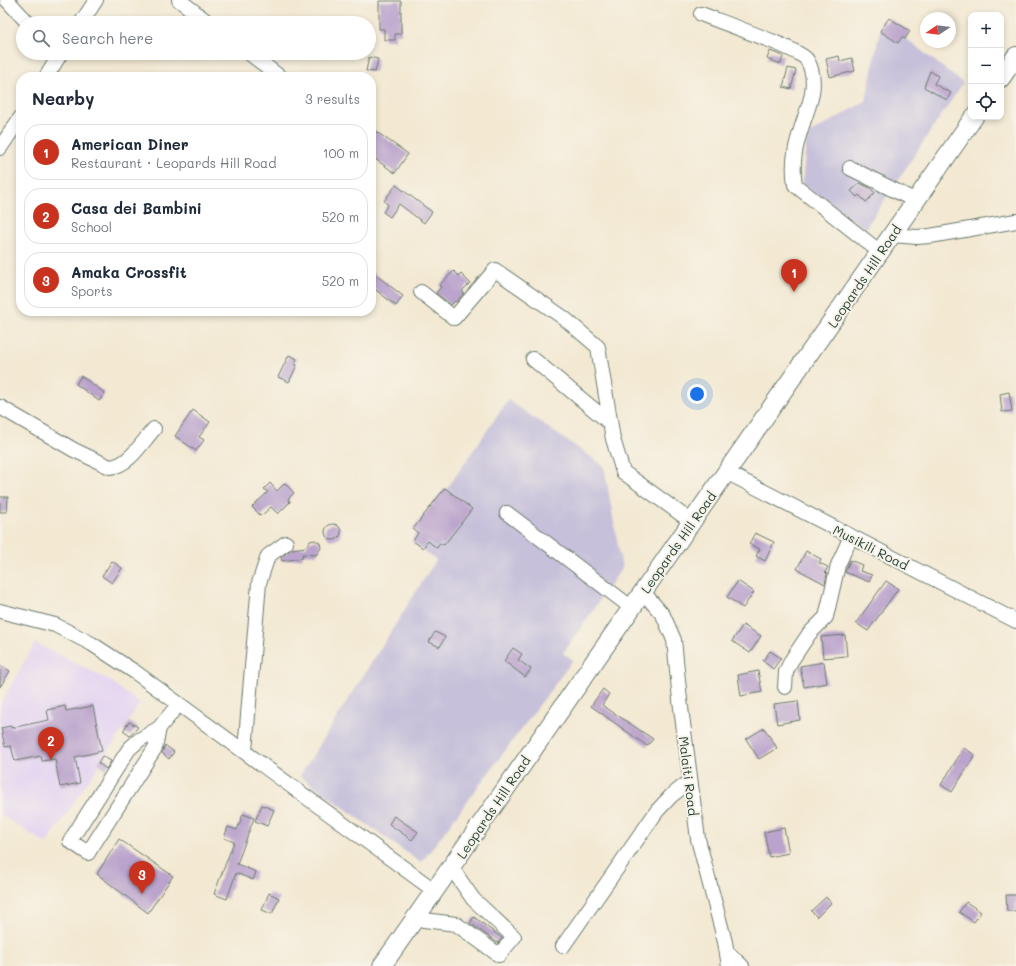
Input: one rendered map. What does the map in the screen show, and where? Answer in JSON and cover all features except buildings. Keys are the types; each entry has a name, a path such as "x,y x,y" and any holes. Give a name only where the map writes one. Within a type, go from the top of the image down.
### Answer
{"main road":[{"path":"1004,74 1016,56"},
{"name":"Leopards Hill Road","path":"382,966 972,120"}],"street":[{"path":"7,0 22,16"},
{"path":"86,16 96,0"},
{"path":"179,0 200,16"},
{"path":"701,14 788,48 807,59 814,74 810,103 797,135 792,168 795,185 880,252"},
{"path":"49,72 56,60"},
{"path":"258,60 274,72"},
{"path":"0,148 16,124"},
{"path":"850,168 916,201"},
{"path":"892,235 917,237 930,236 1016,221"},
{"path":"421,292 454,318 495,270 564,318 598,348 610,423 623,472 692,522"},
{"path":"533,359 610,423"},
{"path":"0,407 80,453 110,467 115,467 126,460 154,429"},
{"name":"Musikili Road","path":"726,472 1016,621"},
{"path":"507,513 632,608"},
{"path":"785,687 786,672 791,661 809,634 826,618 838,565 850,536"},
{"path":"244,751 259,583 268,556 286,542"},
{"name":"Malaiti Road","path":"643,592 664,615 674,640 698,839 727,952 729,966"},
{"path":"0,611 55,625 74,634 134,672 435,891"},
{"path":"159,728 155,748 88,852 70,842 130,749 139,740 159,728 178,705"},
{"path":"562,946 657,811 671,796 690,781"},
{"path":"416,919 456,924 500,955 514,937 473,899 451,867"},
{"path":"727,952 742,966"}],"shaded area":[{"path":"882,20 963,83 865,229 802,184 807,135 866,101"},
{"path":"508,400 604,466 622,568 563,653 573,660 421,863 300,776 436,560 447,568 411,541"},
{"path":"35,643 109,680 140,704 46,844 0,814 0,705"}],"place":[{"name":"American Diner","path":"794,292"},
{"name":"Casa dei Bambini","path":"51,760"},
{"name":"Amaka Crossfit","path":"142,894"}]}
